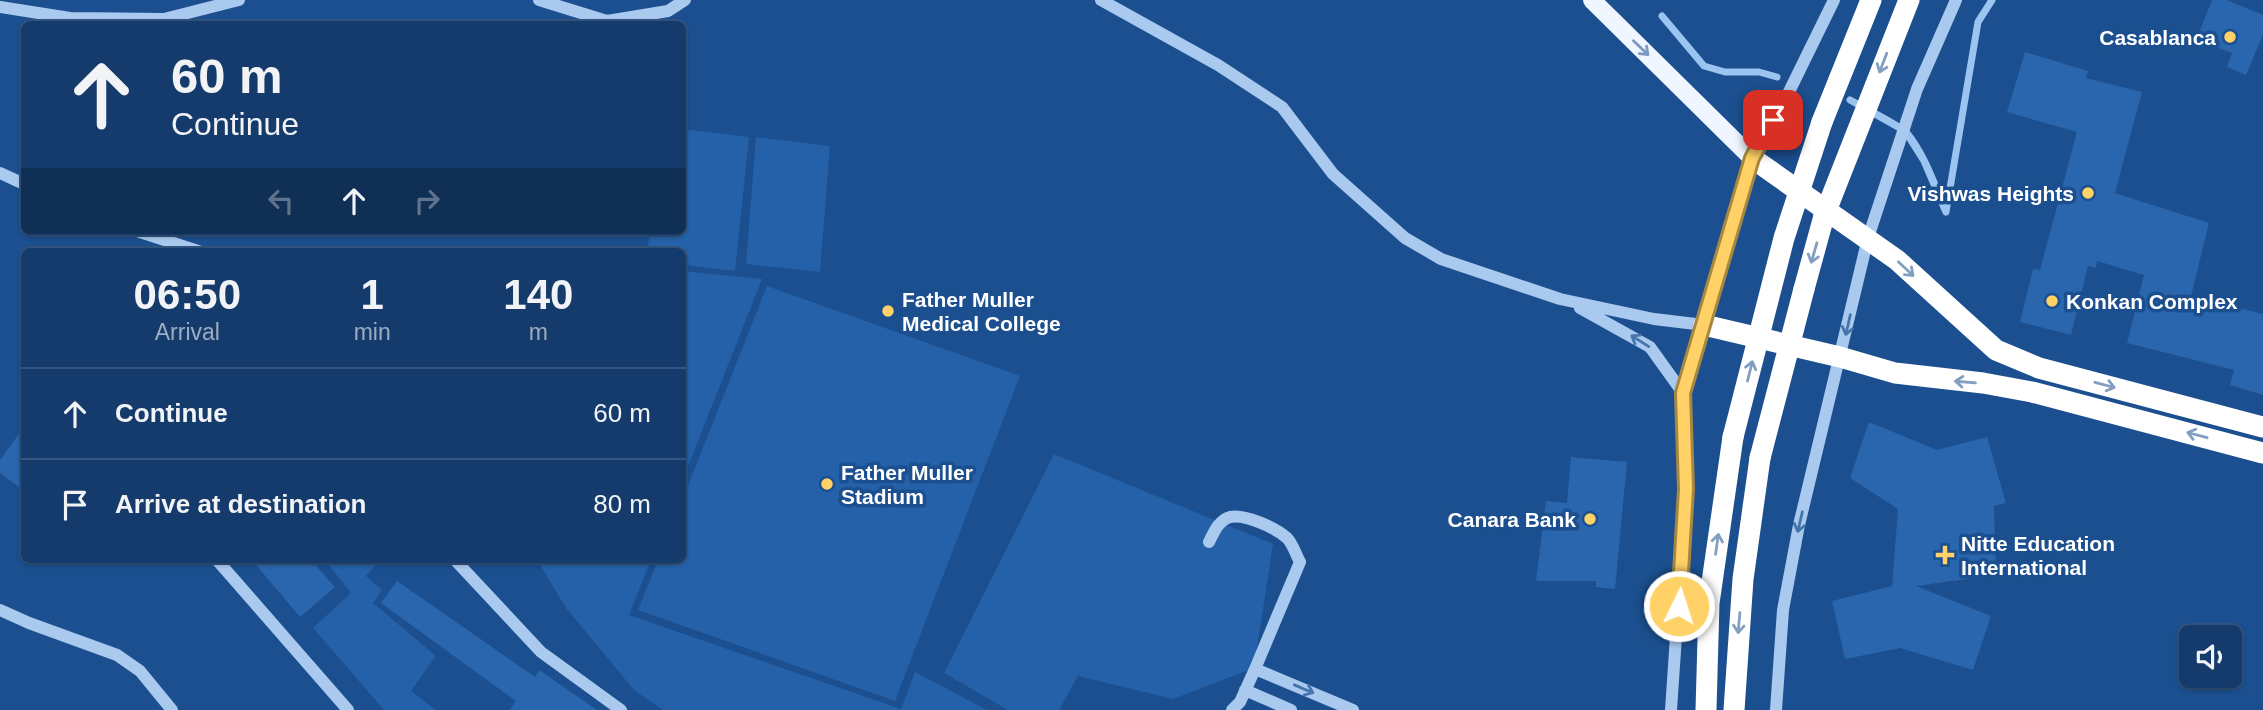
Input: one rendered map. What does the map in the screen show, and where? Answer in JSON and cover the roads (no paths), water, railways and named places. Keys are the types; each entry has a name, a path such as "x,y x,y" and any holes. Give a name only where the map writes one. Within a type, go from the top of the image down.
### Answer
{"highway":[{"path":"1706,710 1709,603 1733,437 1784,239 1822,122 1871,0"},
{"path":"1734,710 1743,579 1760,458 1824,216 1909,0"},
{"path":"1752,158 1868,237 1897,260 1996,351 2039,368 2263,427"},
{"path":"1704,325 1840,357 1895,373 1983,383 2032,392 2263,453"}],"main road":[{"path":"1592,0 1752,158"}],"street":[{"path":"0,7 70,18 164,19 239,0"},
{"path":"539,0 607,21 668,11 685,0"},
{"path":"1101,0 1218,65 1282,107 1333,174 1405,238 1441,259 1560,299 1600,317 1650,347 1683,393"},
{"path":"1671,710 1686,489 1683,393 1752,158 1784,102 1834,0"},
{"path":"1776,710 1783,610 1799,525 1868,237 1917,89 1956,0"},
{"path":"0,173 21,183"},
{"path":"149,235 189,248"},
{"path":"1560,299 1654,319 1704,325"},
{"path":"1209,542 1218,525 1229,517 1238,517 1268,525 1288,539 1300,562 1240,702 1232,710"},
{"path":"220,563 348,710"},
{"path":"458,563 541,652 621,710"},
{"path":"0,610 117,655 140,671 172,710"},
{"path":"1255,669 1353,710"},
{"path":"1245,690 1274,707 1291,710"}],"waterway":[{"path":"1992,0 1978,22 1946,212 1924,161 1905,131 1850,100 1889,121 1903,130 1907,133 1924,161 1946,212 1978,22 1992,0"},
{"path":"1662,16 1704,66 1725,72 1759,72 1777,77"}],"place":[{"name":"Casablanca","path":"2230,37"},
{"name":"Vishwas Heights","path":"2088,193"},
{"name":"Konkan Complex","path":"2052,301"},
{"name":"Father Muller Medical College","path":"888,311"},
{"name":"Father Muller Stadium","path":"827,484"},
{"name":"Canara Bank","path":"1590,519"},
{"name":"Nitte Education International","path":"1945,555"}]}
